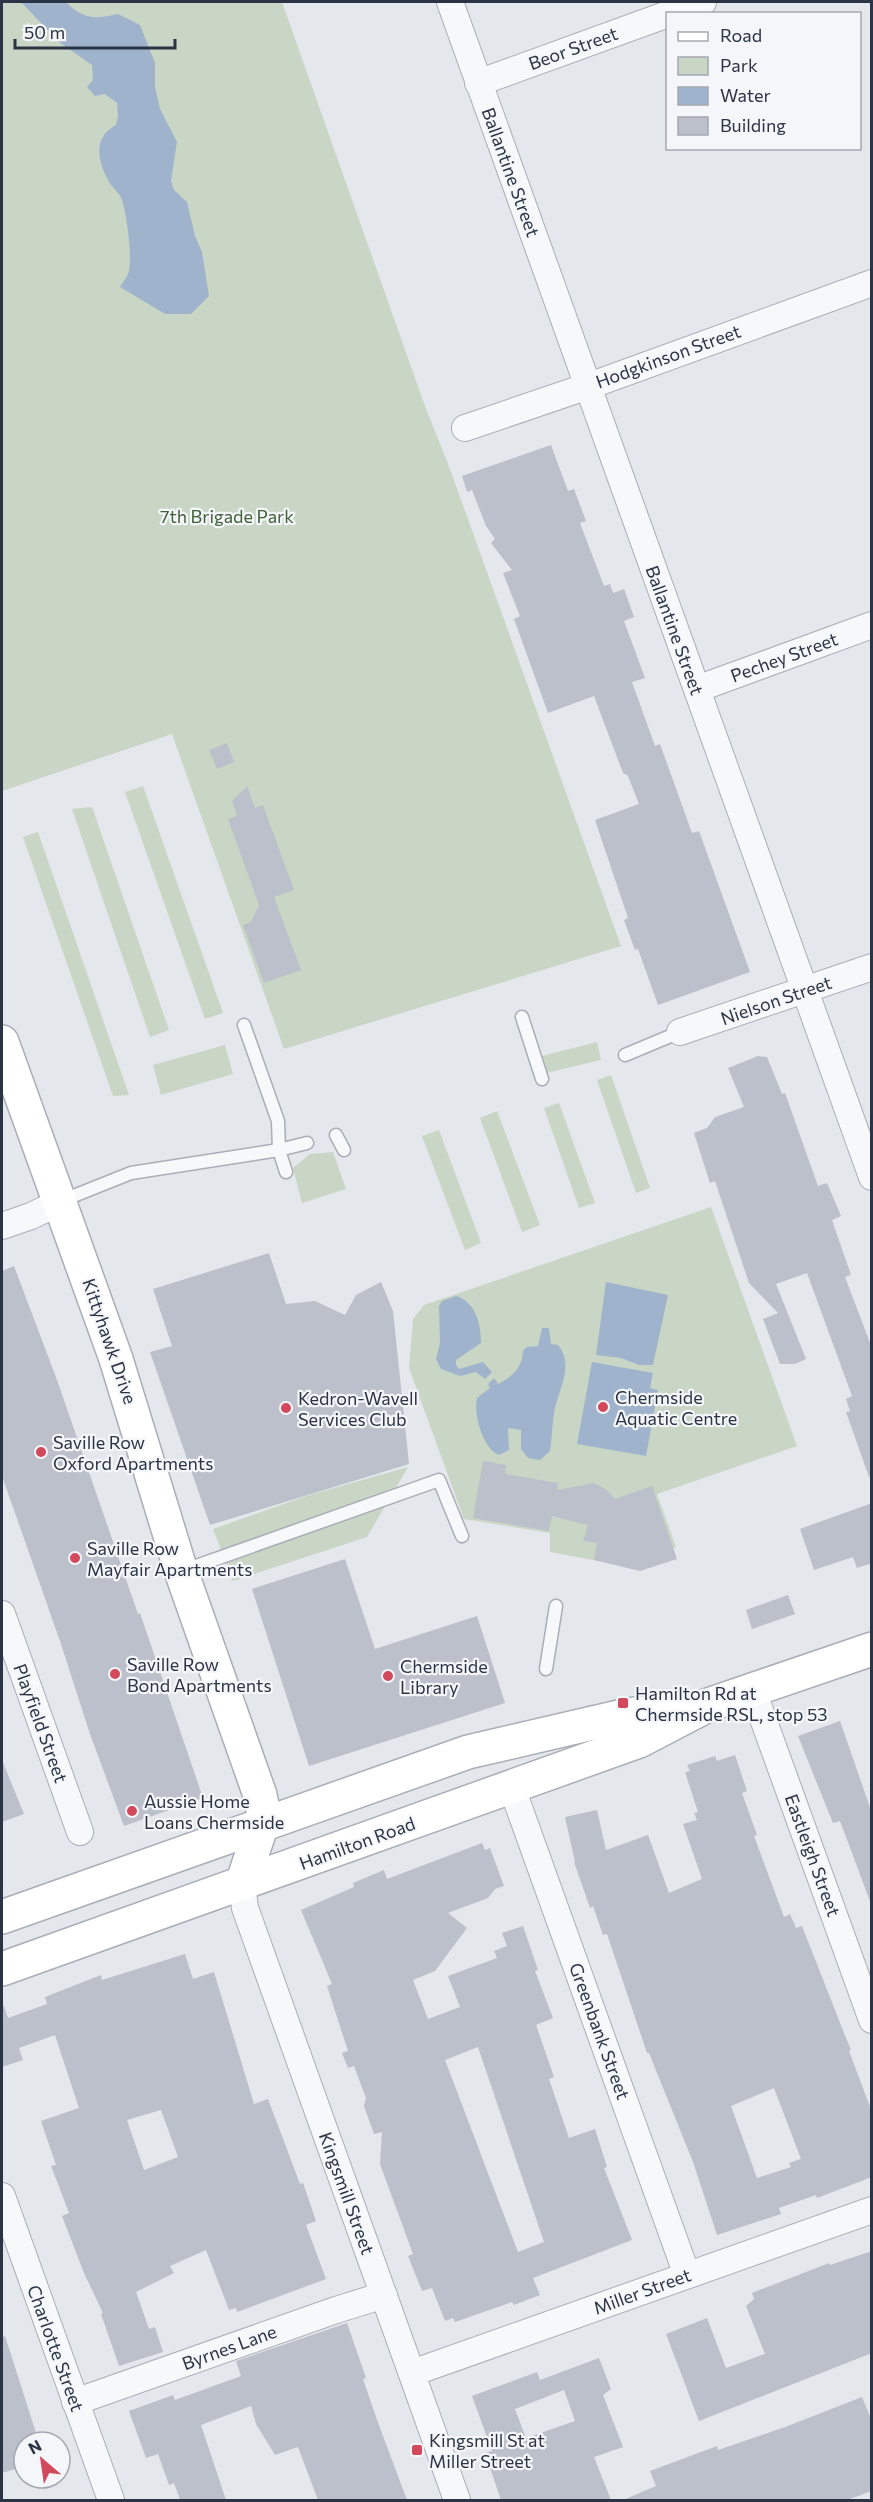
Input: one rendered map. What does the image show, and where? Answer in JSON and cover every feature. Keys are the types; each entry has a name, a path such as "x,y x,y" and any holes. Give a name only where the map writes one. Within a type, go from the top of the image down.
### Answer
{"main road":[{"name":"Kittyhawk Drive","path":"2,1042 132,1407 181,1571 260,1796 264,1815 242,1884"},
{"name":"Hamilton Road","path":"2,1968 512,1788 639,1741 708,1706 872,1648"},
{"name":"Hamilton Road","path":"2,1917 468,1752 627,1715 708,1706"}],"street":[{"name":"Ballantine Street","path":"450,2 872,1177"},
{"name":"Beor Street","path":"675,12 703,2"},
{"name":"Beor Street","path":"478,82 666,15"},
{"name":"Hodgkinson Street","path":"465,428 872,283"},
{"name":"Pechey Street","path":"697,689 872,625"},
{"name":"Nielson Street","path":"680,1032 872,966"},
{"path":"2,1226 31,1216 60,1202"},
{"name":"Playfield Street","path":"2,1614 80,1832"},
{"name":"Eastleigh Street","path":"753,1690 872,2020"},
{"name":"Greenbank Street","path":"512,1788 687,2275"},
{"name":"Kingsmill Street","path":"242,1884 245,1908 457,2500"},
{"name":"Charlotte Street","path":"2,2196 111,2500"},
{"name":"Miller Street","path":"412,2373 872,2210"},
{"name":"Byrnes Lane","path":"75,2402 384,2295"}],"lane":[{"path":"522,1017 542,1079"},
{"path":"244,1025 278,1121 279,1150 286,1172"},
{"path":"626,1055 680,1032"},
{"path":"336,1135 344,1150"},
{"path":"60,1202 131,1173 279,1150 307,1143"},
{"path":"181,1571 438,1480 462,1536"},
{"path":"546,1669 556,1606"}],"green space":[{"name":"7th Brigade Park","path":"2,2 282,2 426,409 450,469 621,946 284,1049 172,734 2,791"},
{"path":"143,786 223,1013 205,1019 125,792"},
{"path":"92,807 169,1030 150,1037 72,809"},
{"path":"38,832 129,1095 113,1096 23,837"},
{"path":"597,1042 601,1060 546,1073 542,1056"},
{"path":"225,1045 233,1074 161,1095 153,1065"},
{"path":"611,1075 650,1188 636,1193 597,1080"},
{"path":"559,1103 595,1203 579,1208 544,1108"},
{"path":"497,1111 540,1225 522,1232 480,1118"},
{"path":"439,1130 481,1243 465,1250 422,1136"},
{"path":"333,1152 346,1189 302,1203 293,1168 310,1154"},
{"name":"Chermside Aquatic Centre","path":"711,1207 797,1446 657,1494 676,1547 620,1565 550,1552 550,1533 464,1519 409,1368 413,1319 424,1305"},
{"path":"408,1467 367,1537 233,1581 213,1529 306,1496"}],"water":[{"path":"21,2 66,2 78,12 90,17 118,14 140,25 155,63 155,87 160,109 177,142 171,181 174,190 187,202 195,236 202,252 209,296 191,314 165,314 120,287 129,271 127,225 122,200 106,177 99,152 103,137 116,125 117,103 105,94 95,96 87,87 93,80 92,65 59,42"},
{"path":"606,1282 668,1295 653,1365 639,1365 621,1358 596,1355"},
{"path":"456,1296 473,1308 480,1328 481,1343 456,1360 456,1365 459,1369 483,1362 492,1372 485,1379 476,1372 460,1376 441,1369 436,1359 440,1343 439,1306 442,1301"},
{"path":"542,1328 549,1328 551,1344 558,1345 565,1361 564,1378 554,1413 550,1451 540,1460 528,1458 521,1449 521,1430 508,1428 509,1450 499,1455 488,1446 484,1439 476,1413 477,1398 490,1388 488,1384 494,1378 498,1384 516,1371 523,1351 527,1347 538,1346"},
{"path":"592,1362 653,1373 650,1388 658,1390 646,1456 577,1444"}],"building":[{"path":"551,445 568,491 574,489 586,521 580,523 604,586 610,584 613,593 624,589 634,617 624,621 645,678 632,682 655,746 660,744 692,833 699,831 750,972 658,1005 638,949 635,950 624,920 628,918 595,820 639,804 628,776 623,773 594,696 548,713 514,619 520,616 503,573 512,570 491,543 495,539 486,526 472,490 467,492 462,476"},
{"path":"227,743 234,762 217,769 209,750"},
{"path":"247,786 255,808 263,805 294,890 274,897 301,970 264,983 243,925 251,922 259,905 228,819 237,816 232,801"},
{"path":"758,1056 767,1057 782,1094 785,1093 818,1186 827,1183 841,1216 832,1220 851,1275 845,1277 872,1348 872,1477 869,1477 846,1412 850,1411 846,1399 852,1396 807,1273 776,1284 806,1359 795,1364 780,1364 763,1319 778,1313 749,1283 715,1181 710,1183 694,1133 707,1128 715,1117 744,1107 728,1068"},
{"name":"Kedron-Wavell Services Club","path":"269,1253 286,1304 315,1301 345,1315 356,1295 381,1282 393,1311 409,1464 210,1525 150,1352 172,1346 153,1289"},
{"path":"14,1266 57,1380 138,1614 140,1613 203,1798 124,1826 90,1734 2,1476 2,1271"},
{"path":"483,1461 506,1465 505,1474 558,1483 557,1490 594,1483 607,1490 615,1499 652,1486 677,1559 640,1571 594,1560 597,1543 583,1541 588,1525 552,1516 549,1531 473,1518"},
{"path":"872,1503 872,1563 857,1568 853,1557 814,1570 800,1529"},
{"name":"Chermside Library","path":"345,1559 375,1649 477,1616 505,1703 309,1766 252,1589"},
{"path":"788,1595 795,1614 752,1629 746,1610"},
{"path":"840,1721 872,1813 872,1901 870,1901 840,1821 833,1823 798,1736"},
{"path":"735,1755 747,1791 742,1793 757,1835 754,1836 784,1917 790,1914 796,1928 802,1926 851,2050 849,2051 872,2112 872,2177 817,2198 816,2195 779,2208 781,2214 717,2235 693,2162 649,2053 647,2053 607,1934 603,1935 593,1906 590,1908 574,1862 565,1817 597,1810 606,1850 648,1835 669,1893 702,1879 683,1824 697,1820 694,1813 698,1812 685,1772 690,1771 687,1765 715,1756 717,1761","holes":["774,2088 801,2159 789,2163 791,2167 757,2178 731,2106"]},
{"path":"2,1760 24,1814 2,1822"},
{"path":"482,1843 485,1850 490,1848 504,1886 495,1889 488,1898 448,1913 467,1928 435,1971 413,1980 428,2019 460,2007 448,1976 497,1958 494,1951 507,1946 502,1933 523,1926 538,1970 535,1971 553,2018 536,2025 554,2077 549,2079 569,2138 595,2129 607,2167 604,2168 632,2240 533,2278 540,2295 514,2305 512,2302 455,2322 453,2318 445,2321 432,2288 422,2291 408,2256 413,2254 380,2164 382,2132 374,2134 364,2106 366,2098 354,2066 348,2068 342,2053 348,2051 327,1986 332,1984 301,1910 354,1887 353,1883 384,1870 387,1879","holes":["478,2047 544,2242 518,2252 445,2060"]},
{"path":"185,1954 193,1979 214,1972 254,2104 268,2099 300,2184 303,2183 316,2221 306,2225 326,2279 237,2312 236,2308 229,2310 206,2250 170,2266 174,2273 136,2292 149,2329 155,2327 163,2352 119,2366 101,2314 103,2313 84,2273 62,2216 69,2213 51,2166 56,2165 41,2121 79,2108 55,2035 19,2048 23,2060 2,2067 2,2007 4,2006 8,2018 47,2004 45,1997 101,1975 102,1980","holes":["161,2110 178,2157 144,2170 127,2120"]},
{"path":"872,2251 872,2353 699,2421 666,2334 707,2318 726,2368 765,2354 746,2306 754,2299 752,2293 829,2263 830,2265"},
{"path":"347,2323 366,2378 363,2379 407,2500 318,2500 298,2447 275,2455 256,2424 251,2406 201,2425 226,2500 180,2500 174,2483 169,2485 158,2454 146,2458 129,2411 173,2395 175,2400 241,2376 236,2361"},
{"path":"5,2336 35,2430 12,2430 12,2470 2,2473 2,2337"},
{"path":"599,2358 611,2389 603,2395 623,2447 594,2457 611,2500 501,2500 485,2453 492,2451 472,2396 537,2372 540,2380","holes":["564,2390 575,2421 526,2438 515,2409"]},
{"path":"862,2397 872,2421 872,2491 847,2500 623,2500 656,2486 650,2471 717,2446 718,2450 785,2427"}],"place":[{"name":"Chermside Aquatic Centre","path":"603,1407"},
{"name":"Kedron-Wavell Services Club","path":"286,1408"},
{"name":"Saville Row Oxford Apartments","path":"41,1452"},
{"name":"Saville Row Mayfair Apartments","path":"75,1558"},
{"name":"Saville Row Bond Apartments","path":"115,1674"},
{"name":"Chermside Library","path":"388,1676"},
{"name":"Hamilton Rd at Chermside RSL, stop 53","path":"623,1703"},
{"name":"Aussie Home Loans Chermside","path":"132,1811"},
{"name":"Kingsmill St at Miller Street","path":"417,2450"}]}
